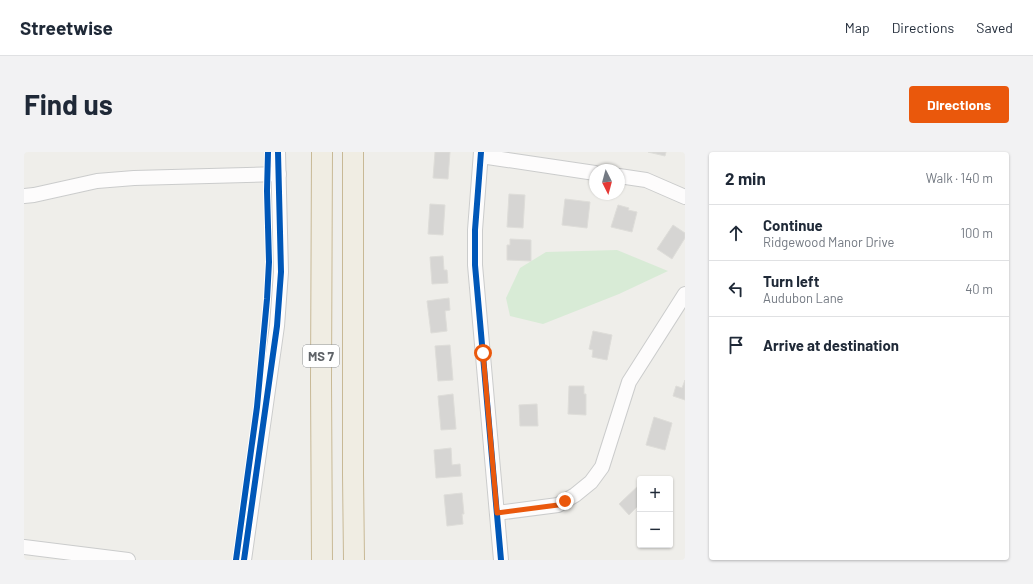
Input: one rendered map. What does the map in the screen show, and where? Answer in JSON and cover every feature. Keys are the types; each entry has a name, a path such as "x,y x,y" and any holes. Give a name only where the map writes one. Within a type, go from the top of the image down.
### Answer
{"highway":[{"name":"MS 7","path":"322,152 322,560"},
{"name":"MS 7","path":"353,152 354,560"},
{"path":"353,475 362,560"},
{"path":"312,560 322,488"}],"street":[{"path":"244,560 277,326 281,272 278,152"},
{"path":"501,560 475,265 475,230 481,154 589,171"},
{"path":"24,196 97,181 134,178 279,174"},
{"path":"625,177 646,180 685,197"},
{"path":"497,513 558,505 575,495 591,482 602,467 629,382 685,294"},
{"path":"24,548 69,556 128,560"}],"green space":[{"path":"617,250 668,271 619,294 543,324 510,316 506,298 520,268 546,252"}],"building":[{"path":"435,152 450,152 448,179 433,178"},
{"path":"648,152 666,152 665,156"},
{"path":"509,194 525,195 523,228 507,227"},
{"path":"565,199 590,202 587,228 562,225"},
{"path":"430,204 445,205 443,235 428,234"},
{"path":"618,205 629,208 628,210 637,212 632,232 611,227"},
{"path":"673,225 685,233 685,238 672,259 657,249"},
{"path":"510,239 531,240 531,261 507,260 507,245 510,245"},
{"path":"443,256 444,270 447,270 448,283 432,284 430,257"},
{"path":"449,298 450,310 445,311 447,331 431,333 427,301"},
{"path":"593,331 612,335 607,360 592,357 593,350 589,349"},
{"path":"450,345 453,380 438,381 435,346"},
{"path":"685,380 685,400 673,396 676,386 682,388"},
{"path":"569,386 584,386 584,394 586,394 586,415 568,414"},
{"path":"453,394 456,429 441,430 438,396"},
{"path":"537,404 538,426 520,426 519,405"},
{"path":"654,417 672,423 665,450 646,445"},
{"path":"451,448 452,465 460,464 461,476 436,478 434,450"},
{"path":"637,487 637,507 629,515 619,504"},
{"path":"462,493 464,514 462,514 463,524 447,526 444,495"}],"cycle path":[{"path":"236,560 257,407 267,299 269,262 267,191 268,152"},
{"path":"244,560 277,326 281,272 278,152"},
{"path":"481,152 475,230 475,265 501,560"}],"route":[{"path":"483,353 497,513 558,505 565,501"}]}
